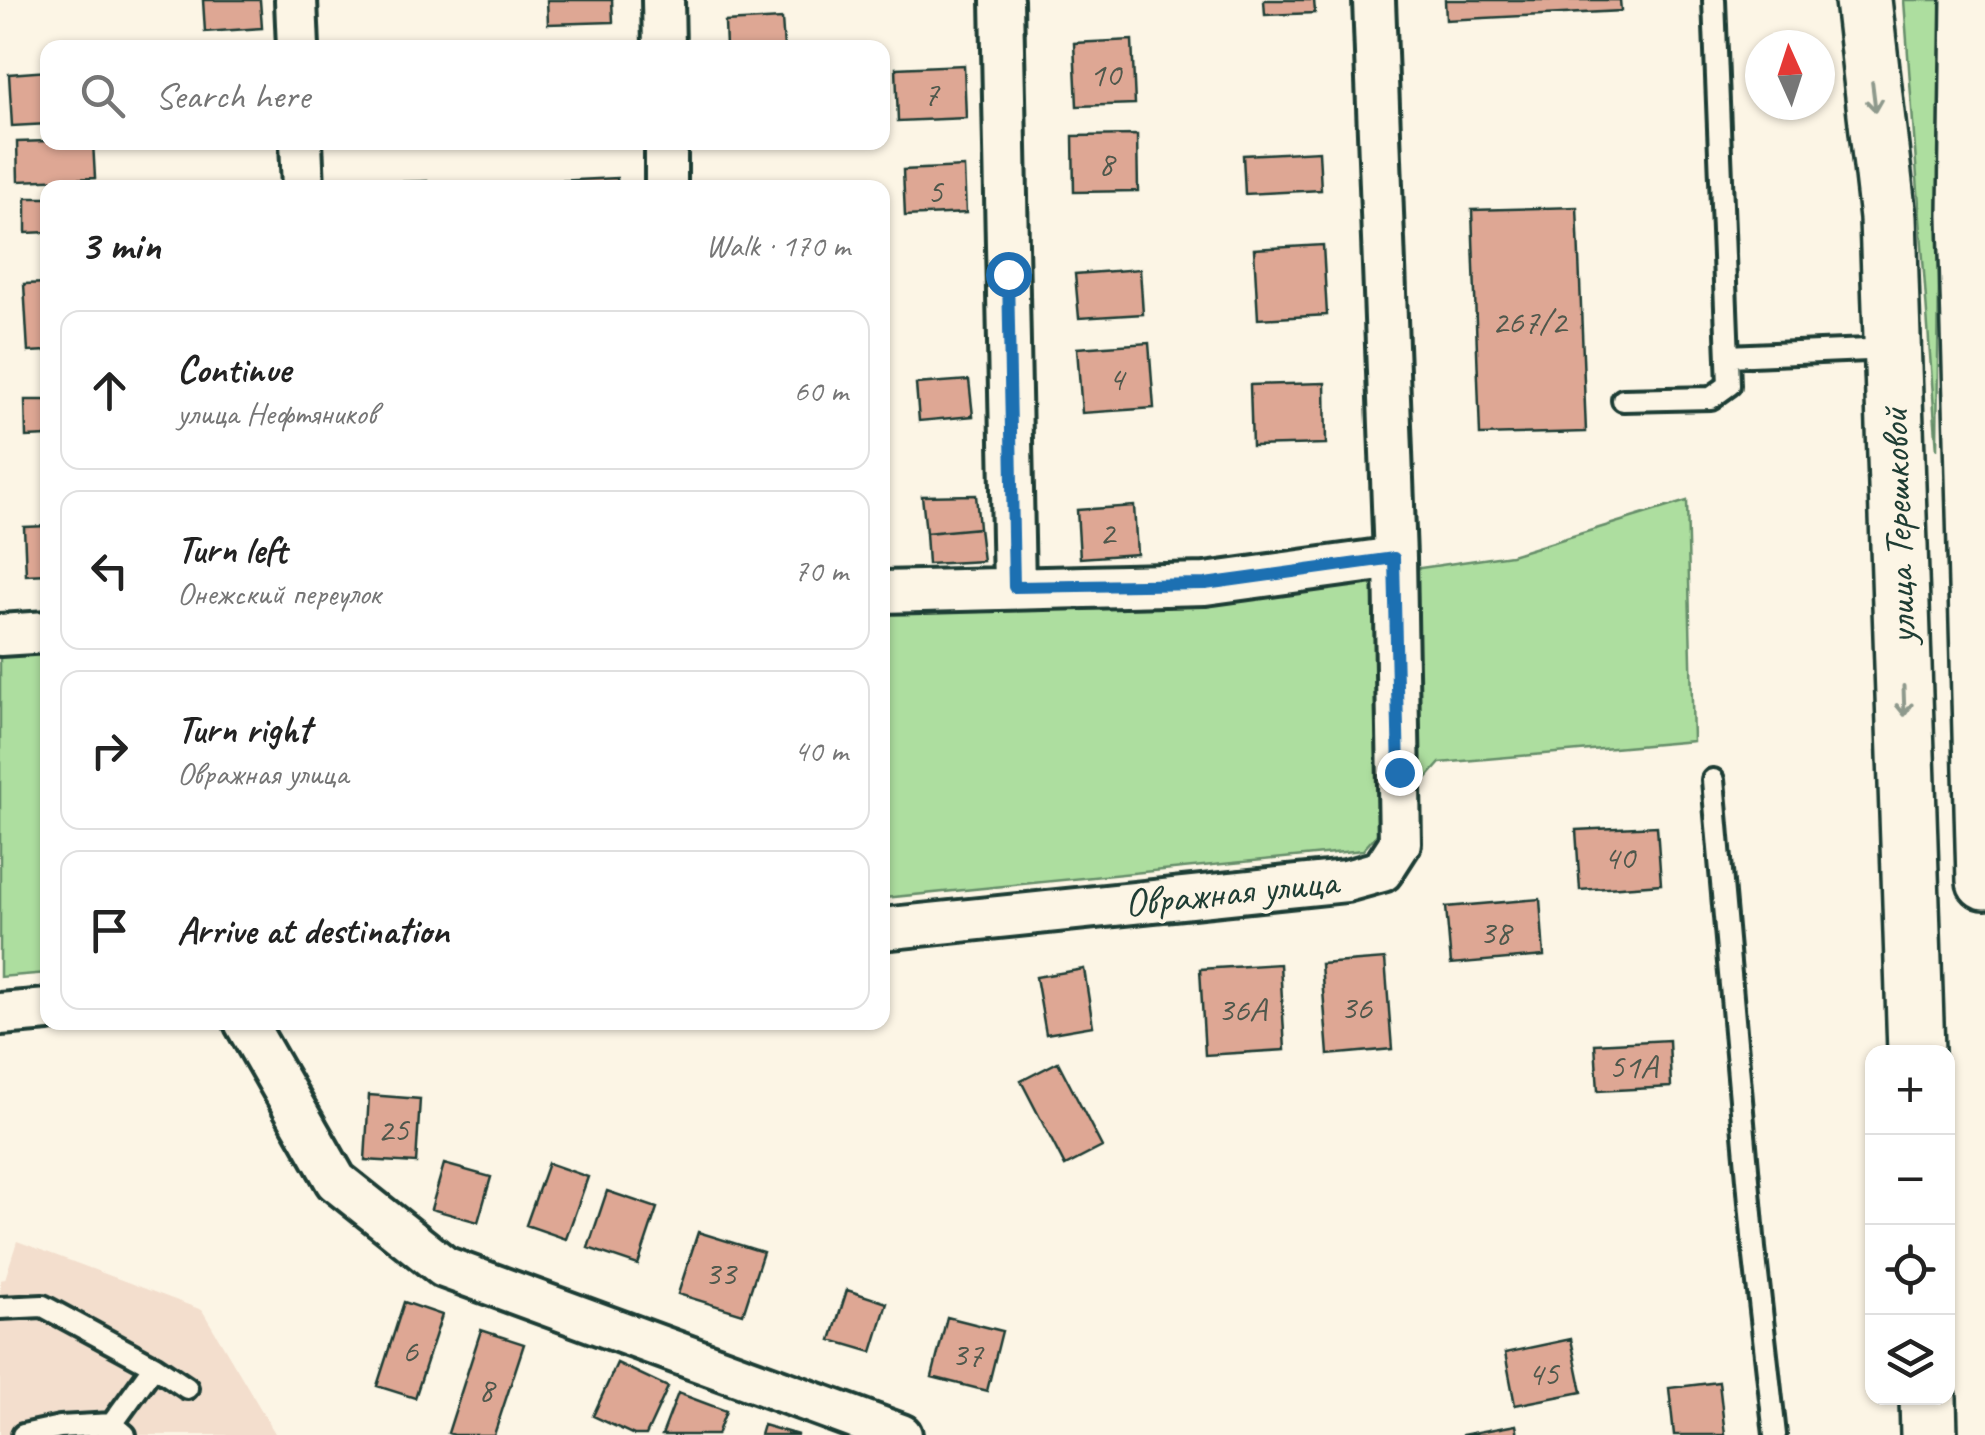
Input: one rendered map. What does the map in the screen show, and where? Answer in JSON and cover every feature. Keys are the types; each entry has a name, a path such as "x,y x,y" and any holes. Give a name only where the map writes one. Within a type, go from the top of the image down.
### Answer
{"main road":[{"name":"улица Терешковой","path":"1863,0 1888,218 1916,1045"},
{"name":"улица Терешковой","path":"1970,0 1967,215 1985,881"},
{"path":"1928,1405 1929,1435"}],"street":[{"path":"296,0 298,40"},
{"path":"663,0 664,40"},
{"path":"1002,0 1014,587"},
{"name":"Овражная улица","path":"890,928 1346,881 1382,870 1400,843 1374,0"},
{"path":"301,150 303,180"},
{"path":"666,150 666,180"},
{"path":"890,592 1205,584 1394,558"},
{"path":"0,635 40,632"},
{"path":"0,1014 40,1011"},
{"path":"250,1030 336,1181 444,1267 901,1435"}],"lane":[{"path":"1623,400 1711,398 1729,385 1714,0"},
{"path":"1728,356 1892,349"},
{"path":"1713,780 1774,1435"},
{"path":"0,1308 43,1306 187,1388"},
{"path":"23,1435 60,1427 118,1430 154,1366"}],"shaded area":[{"path":"17,1241 202,1310 276,1435 0,1435 0,1280 5,1279"}],"green space":[{"path":"1904,0 1942,0 1937,450"},
{"path":"1687,501 1693,741 1440,763 1363,850 890,897 890,610 1267,590 1511,555"},
{"path":"40,653 40,974 0,977 0,656"}],"building":[{"path":"203,0 260,0 262,28 205,32"},
{"path":"547,0 612,0 613,22 548,24"},
{"path":"1264,0 1314,0 1315,13 1265,15"},
{"path":"1445,0 1620,0 1621,11 1446,20"},
{"path":"782,19 783,40 726,40 725,22"},
{"path":"1132,40 1135,104 1077,106 1074,43"},
{"path":"964,65 966,118 898,121 896,68"},
{"path":"40,72 40,124 12,126 9,74"},
{"path":"1137,135 1138,191 1074,192 1073,136"},
{"path":"40,141 40,150 93,150 95,178 18,181 17,142"},
{"path":"1319,151 1321,190 1245,194 1243,155"},
{"path":"964,167 966,213 905,216 903,170"},
{"path":"26,198 40,198 40,232 26,233"},
{"path":"1577,207 1586,432 1480,435 1472,210"},
{"path":"1323,245 1327,315 1258,319 1254,249"},
{"path":"1140,269 1143,314 1079,318 1075,274"},
{"path":"40,283 40,351 28,352 24,284"},
{"path":"1149,343 1154,408 1082,413 1077,348"},
{"path":"969,380 973,416 919,421 916,384"},
{"path":"1325,383 1326,444 1252,446 1250,385"},
{"path":"25,400 40,400 40,436 26,437"},
{"path":"976,495 979,528 926,533 922,496"},
{"path":"1134,506 1137,554 1080,558 1077,510"},
{"path":"40,526 40,574 26,575 24,527"},
{"path":"979,528 983,561 928,564 926,533"},
{"path":"1657,826 1661,884 1580,890 1576,830"},
{"path":"1540,899 1544,956 1451,964 1446,907"},
{"path":"1385,959 1392,1049 1328,1055 1321,964"},
{"path":"1280,964 1285,1050 1205,1055 1200,969"},
{"path":"1084,969 1093,1026 1046,1034 1036,977"},
{"path":"1669,1040 1671,1087 1598,1091 1595,1044"},
{"path":"1058,1062 1102,1147 1065,1166 1021,1081"},
{"path":"369,1095 420,1099 416,1163 365,1160"},
{"path":"548,1163 588,1177 566,1239 526,1225"},
{"path":"444,1164 491,1177 478,1222 431,1209"},
{"path":"607,1191 657,1208 638,1265 588,1248"},
{"path":"698,1232 763,1252 743,1314 678,1294"},
{"path":"847,1290 887,1303 872,1352 831,1340"},
{"path":"404,1302 442,1315 415,1398 377,1386"},
{"path":"947,1317 1002,1331 987,1391 932,1377"},
{"path":"481,1330 524,1344 494,1435 454,1435 448,1433"},
{"path":"1571,1339 1582,1392 1515,1405 1505,1353"},
{"path":"617,1363 668,1387 646,1435 634,1435 593,1416"},
{"path":"1719,1382 1725,1435 1674,1435 1669,1388"},
{"path":"678,1393 726,1411 717,1435 662,1435"},
{"path":"763,1425 798,1435 760,1435"},
{"path":"1516,1425 1518,1435 1462,1435"}],"route":[{"path":"1008,274 1014,587 1205,584 1394,558 1399,772"}]}
